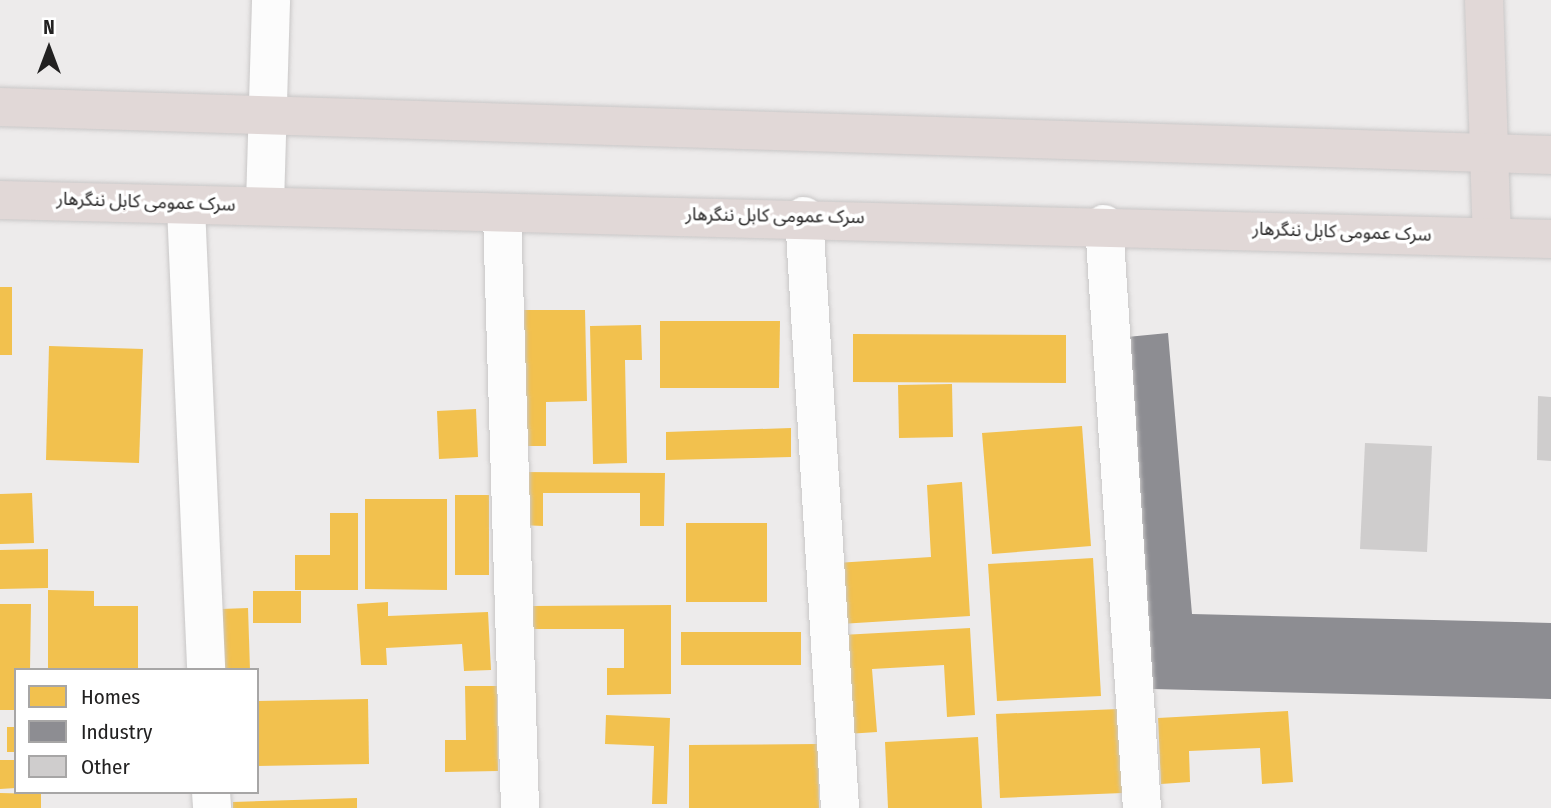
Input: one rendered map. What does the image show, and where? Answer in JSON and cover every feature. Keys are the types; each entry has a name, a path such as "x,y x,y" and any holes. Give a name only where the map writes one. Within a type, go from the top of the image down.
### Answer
{"highway":[{"path":"1484,0 1492,152 1492,237"},
{"path":"0,107 1551,155"},
{"name":"سرک عمومی کابل ننگرهار","path":"0,200 186,207 265,204 502,215 804,216 1551,239"}],"street":[{"path":"265,204 271,0"},
{"path":"186,207 206,668"},
{"path":"502,215 520,808"},
{"path":"804,216 840,808"},
{"path":"1104,224 1142,808"}],"building: Homes":[{"path":"0,287 12,287 12,355 0,355"},
{"path":"516,310 585,310 587,401 546,402 546,446 518,446"},
{"path":"660,321 780,321 779,388 660,388"},
{"path":"641,325 642,360 625,360 627,463 593,464 590,326"},
{"path":"853,334 1066,335 1066,383 853,382"},
{"path":"49,346 143,349 139,463 46,460"},
{"path":"952,384 953,437 899,438 898,385"},
{"path":"476,409 478,457 439,459 437,411"},
{"path":"1082,426 1091,546 992,554 982,433"},
{"path":"791,428 791,457 666,460 666,432"},
{"path":"521,472 665,473 664,526 640,526 640,493 543,493 543,526 521,525"},
{"path":"962,482 970,616 840,624 836,563 931,557 927,485"},
{"path":"32,493 34,543 0,544 0,494"},
{"path":"455,495 489,495 489,575 455,575"},
{"path":"365,499 447,499 447,590 365,589"},
{"path":"330,513 358,513 358,590 295,590 295,555 330,555"},
{"path":"686,523 767,523 767,602 686,602"},
{"path":"48,549 48,588 0,589 0,550"},
{"path":"1093,558 1101,696 997,701 988,564"},
{"path":"48,590 94,591 94,606 138,606 138,668 48,668"},
{"path":"253,591 301,591 301,623 253,623"},
{"path":"388,602 388,616 488,612 491,670 464,671 462,644 386,648 387,665 361,665 357,604"},
{"path":"0,604 31,604 30,668 14,668 14,710 0,710"},
{"path":"671,605 671,694 607,695 607,668 624,668 624,629 533,629 533,606"},
{"path":"248,608 250,668 223,668 221,609"},
{"path":"970,628 975,715 947,717 944,665 872,669 877,732 847,734 842,635"},
{"path":"681,632 801,632 801,665 681,665"},
{"path":"465,686 497,686 498,771 445,772 445,740 466,740"},
{"path":"368,699 369,764 259,766 259,701"},
{"path":"1119,709 1123,793 1000,798 996,714"},
{"path":"1288,711 1293,782 1262,784 1260,748 1189,751 1190,782 1161,784 1158,718"},
{"path":"606,715 670,718 667,804 652,804 654,746 605,744"},
{"path":"7,727 14,727 14,752 7,752"},
{"path":"978,737 982,808 888,808 885,742"},
{"path":"818,744 819,808 689,808 689,745"},
{"path":"0,760 14,760 14,788 0,789"},
{"path":"0,793 41,794 41,808 0,808"},
{"path":"357,798 357,808 233,808 233,802"}],"building: Industry":[{"path":"1168,333 1192,614 1551,623 1551,699 1153,689 1127,337"}],"building: Other":[{"path":"1538,396 1551,397 1551,461 1537,460"},
{"path":"1365,443 1432,446 1427,552 1360,549"}]}
